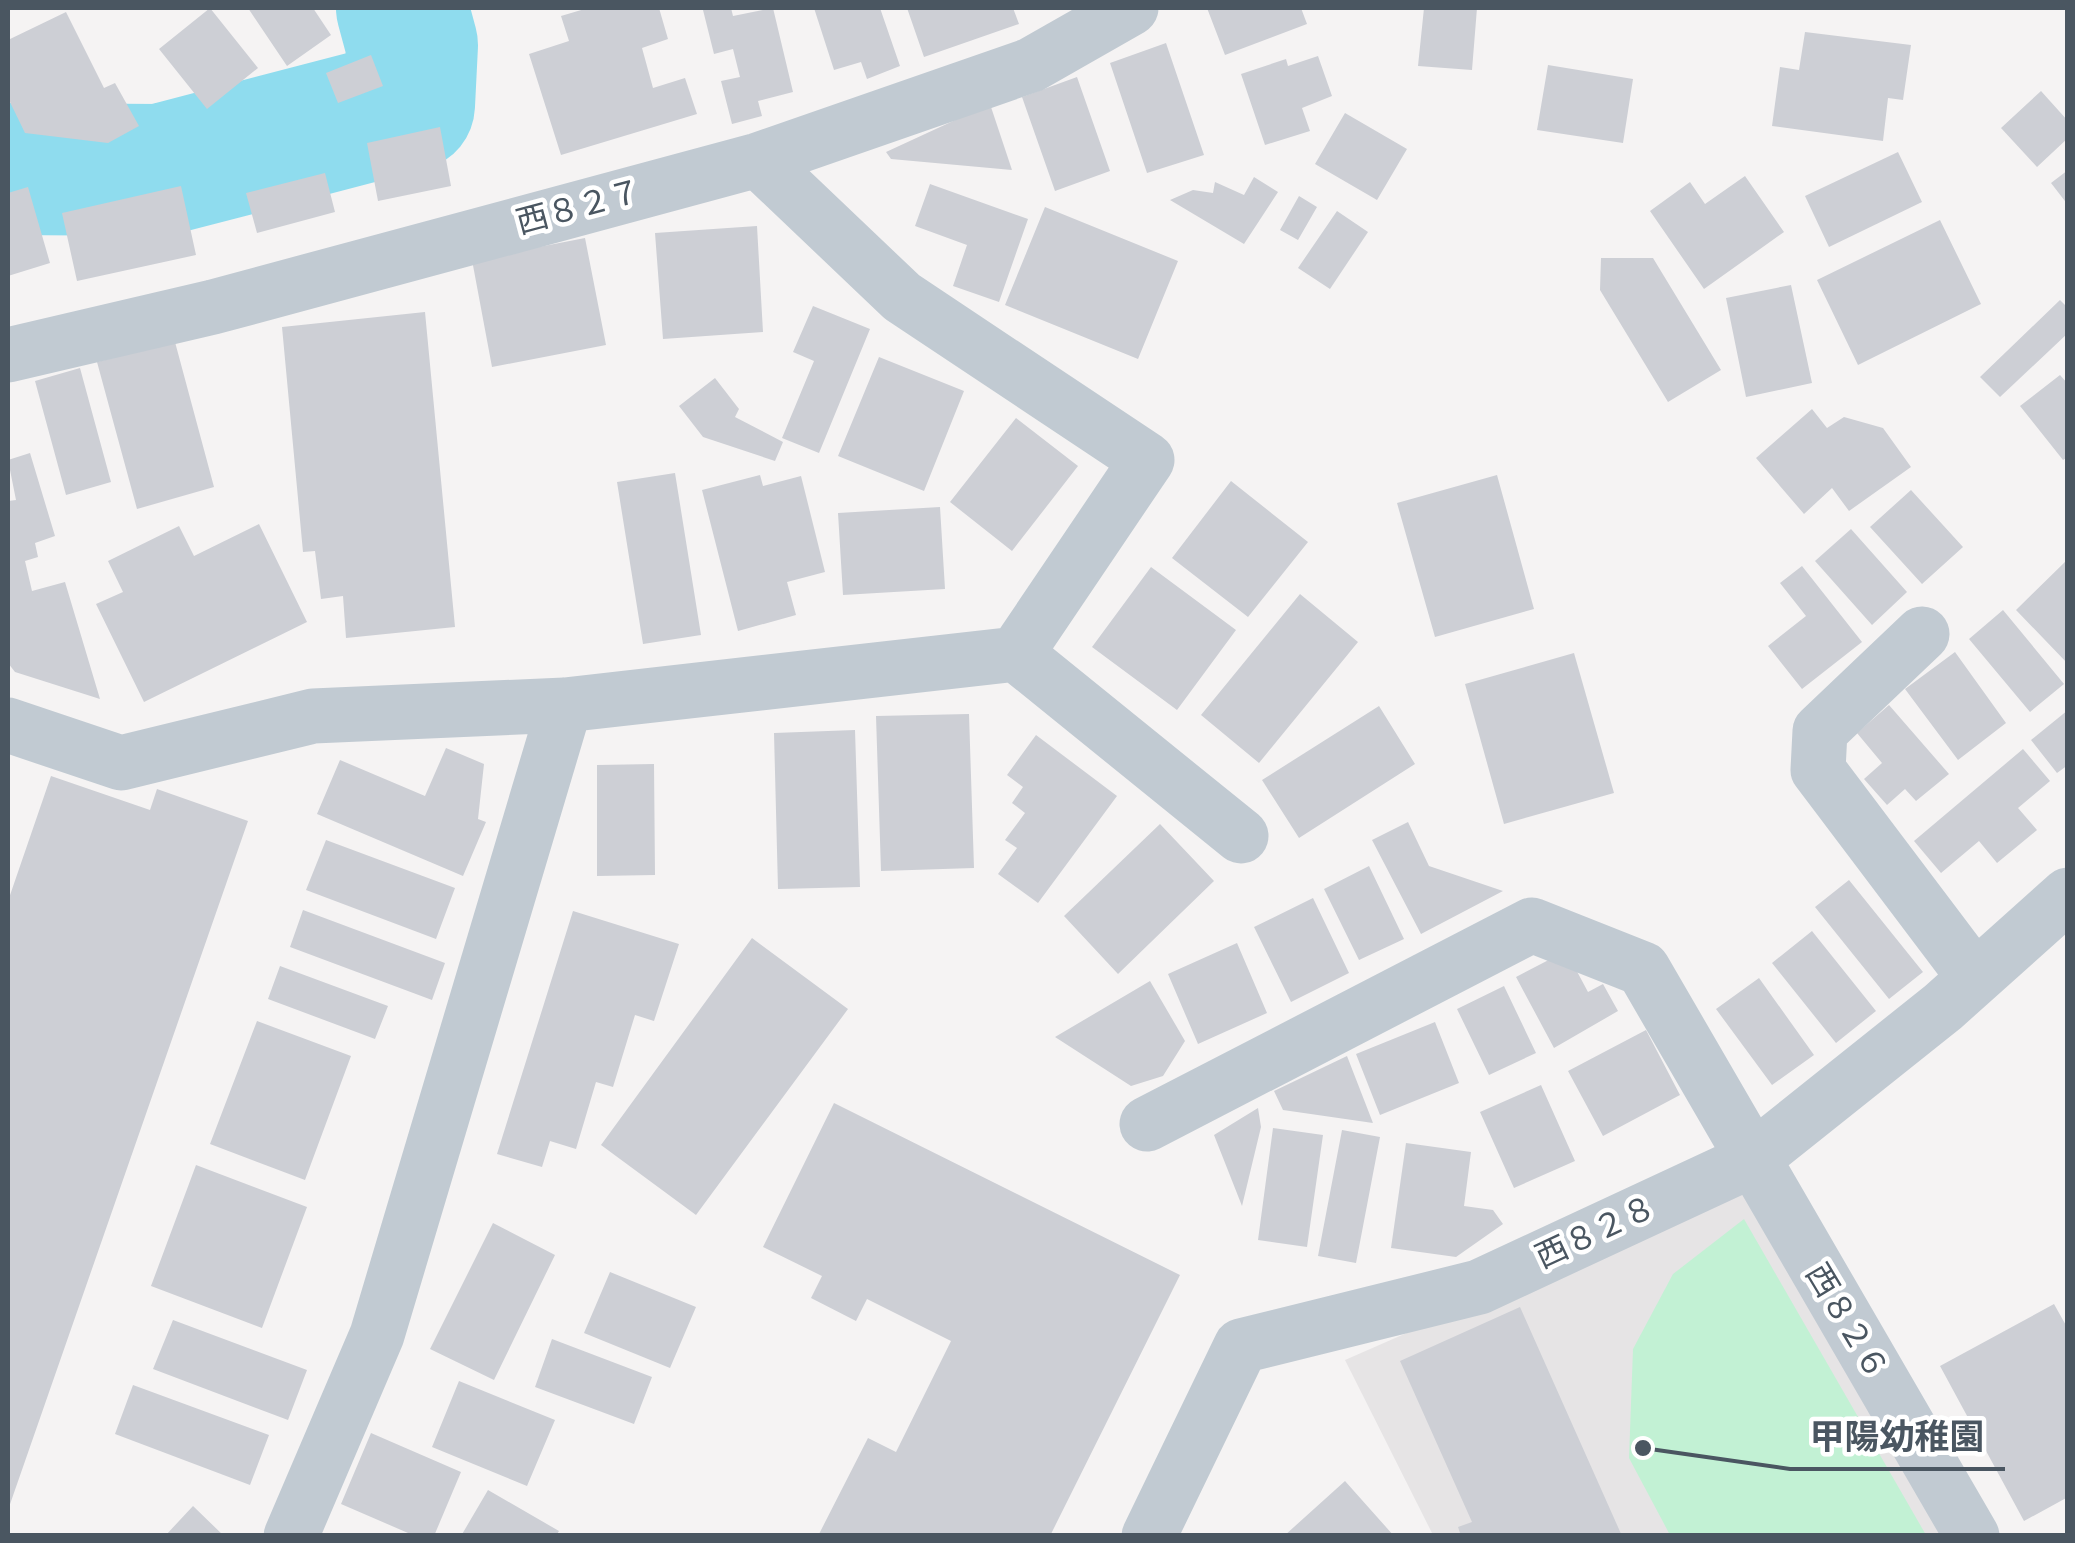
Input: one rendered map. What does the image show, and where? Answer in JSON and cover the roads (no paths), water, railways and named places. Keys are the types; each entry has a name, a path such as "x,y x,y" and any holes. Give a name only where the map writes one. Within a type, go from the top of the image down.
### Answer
{"street":[{"name":"西８２７","path":"8,355 213,308 758,160 1031,65 1115,12"},
{"path":"758,160 902,297 1148,460 1016,654"},
{"path":"1922,634 1820,731 1818,770 1976,978"},
{"path":"8,725 121,763 313,716 565,704 1016,654 1241,836"},
{"path":"291,1536 377,1335 565,704"},
{"name":"西８２８","path":"1149,1536 1242,1346 1479,1288 1750,1160 1976,978 2068,895"},
{"name":"西８２６","path":"1147,1124 1532,925 1643,969 1750,1160 1972,1536"}],"waterway":[{"path":"8,169 160,170 409,105 412,45 402,8"}],"place":[{"name":"甲陽幼稚園","path":"1643,1448"}]}
